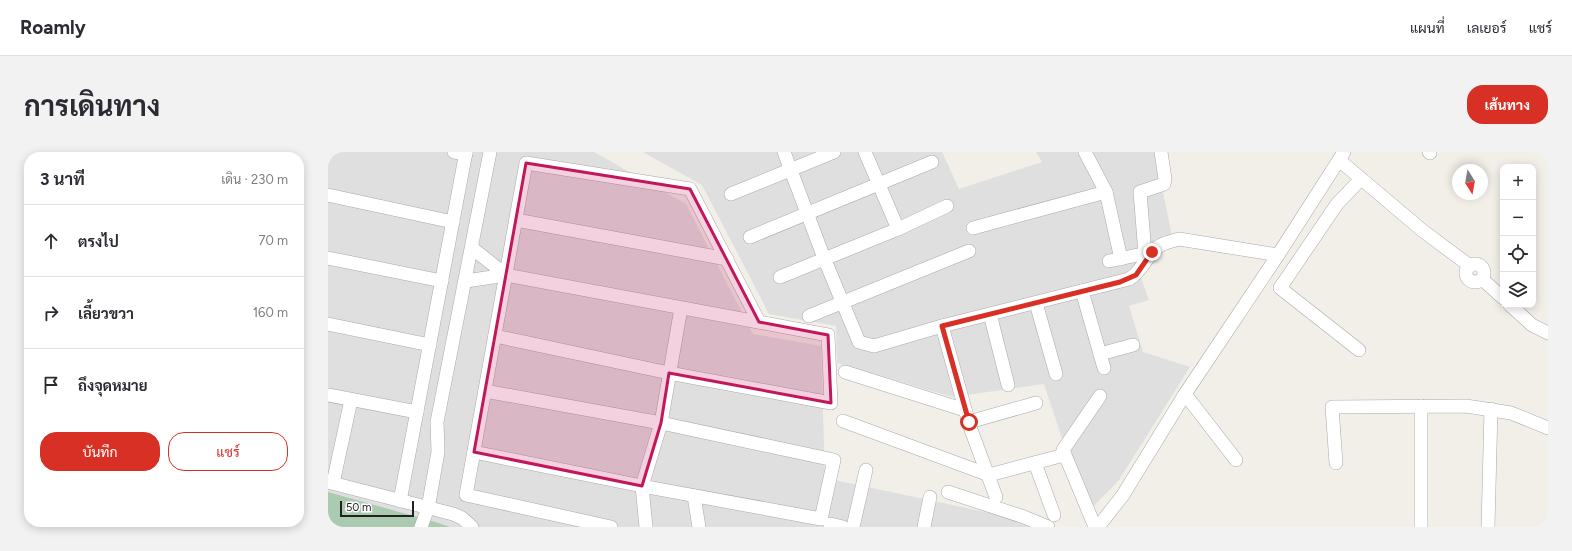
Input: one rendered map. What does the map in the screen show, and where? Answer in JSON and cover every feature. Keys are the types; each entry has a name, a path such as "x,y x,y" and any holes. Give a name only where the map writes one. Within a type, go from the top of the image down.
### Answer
{"street":[{"path":"421,527 428,508 438,452 437,422 466,281 490,152"},
{"path":"784,152 824,258 859,342 874,346 942,326 1129,279 1136,275 1148,253 1140,192 1164,184 1165,179 1161,152"},
{"path":"731,194 834,152"},
{"path":"865,152 898,229"},
{"path":"1084,152 1106,192 1115,260 1148,253 1160,245 1179,239 1278,255"},
{"path":"400,501 453,222 462,153"},
{"path":"1100,396 1063,450 1096,527 1123,495 1185,394 1278,255 1341,156 1361,179 1424,231 1470,266 1475,264 1481,267 1484,273 1482,279 1500,295"},
{"path":"750,237 932,162"},
{"path":"611,527 466,495 526,163 690,189 759,322"},
{"path":"1280,288 1337,204 1361,179"},
{"path":"973,228 1106,192"},
{"path":"328,195 453,222"},
{"path":"780,277 898,229 947,206"},
{"path":"516,220 727,259"},
{"path":"472,248 506,275"},
{"path":"809,316 969,251"},
{"path":"328,258 442,280"},
{"path":"466,281 506,275 828,335 831,403 669,373 495,336"},
{"path":"1261,280 1280,288 1358,350"},
{"path":"1082,291 1104,368"},
{"path":"1036,303 1056,374"},
{"path":"646,527 642,486 661,423 681,308"},
{"path":"1513,308 1532,325 1548,333"},
{"path":"990,314 1008,385"},
{"path":"328,324 430,345"},
{"path":"942,326 967,416 996,497"},
{"path":"1100,354 1133,345"},
{"path":"845,372 967,416 1036,403"},
{"path":"474,452 642,486 821,519 834,460 661,423 485,391"},
{"path":"1185,394 1236,460"},
{"path":"328,395 417,412"},
{"path":"351,400 331,482 454,514 462,518 472,527"},
{"path":"1421,527 1422,406"},
{"path":"1336,463 1332,407 1466,406 1511,413 1548,428"},
{"path":"1488,527 1491,409"},
{"path":"843,421 989,475 1064,454"},
{"path":"948,492 1024,517 1051,521 1035,463"},
{"path":"853,527 866,470"},
{"path":"694,496 699,527"},
{"path":"924,527 930,497"},
{"path":"830,527 830,524 843,527"}],"highlighted area":[{"path":"526,163 690,189 759,322 828,335 831,403 669,373 661,423 642,486 474,452"}],"shaded area":[{"path":"328,152 594,152 686,204 753,334 821,346 825,478 1056,527 433,527 328,498"},
{"path":"643,152 942,152 959,189 1042,162 1036,152 1155,152 1174,246 1156,250 1140,275 1149,300 1129,306 1143,352 1190,367 1119,480 1093,507 1084,504 1044,384 952,397 837,363 836,326 769,314 702,185"}],"green space":[{"path":"328,492 435,522 450,527 328,527"}],"route":[{"path":"969,422 942,326 1129,279 1136,275 1152,252"}]}
